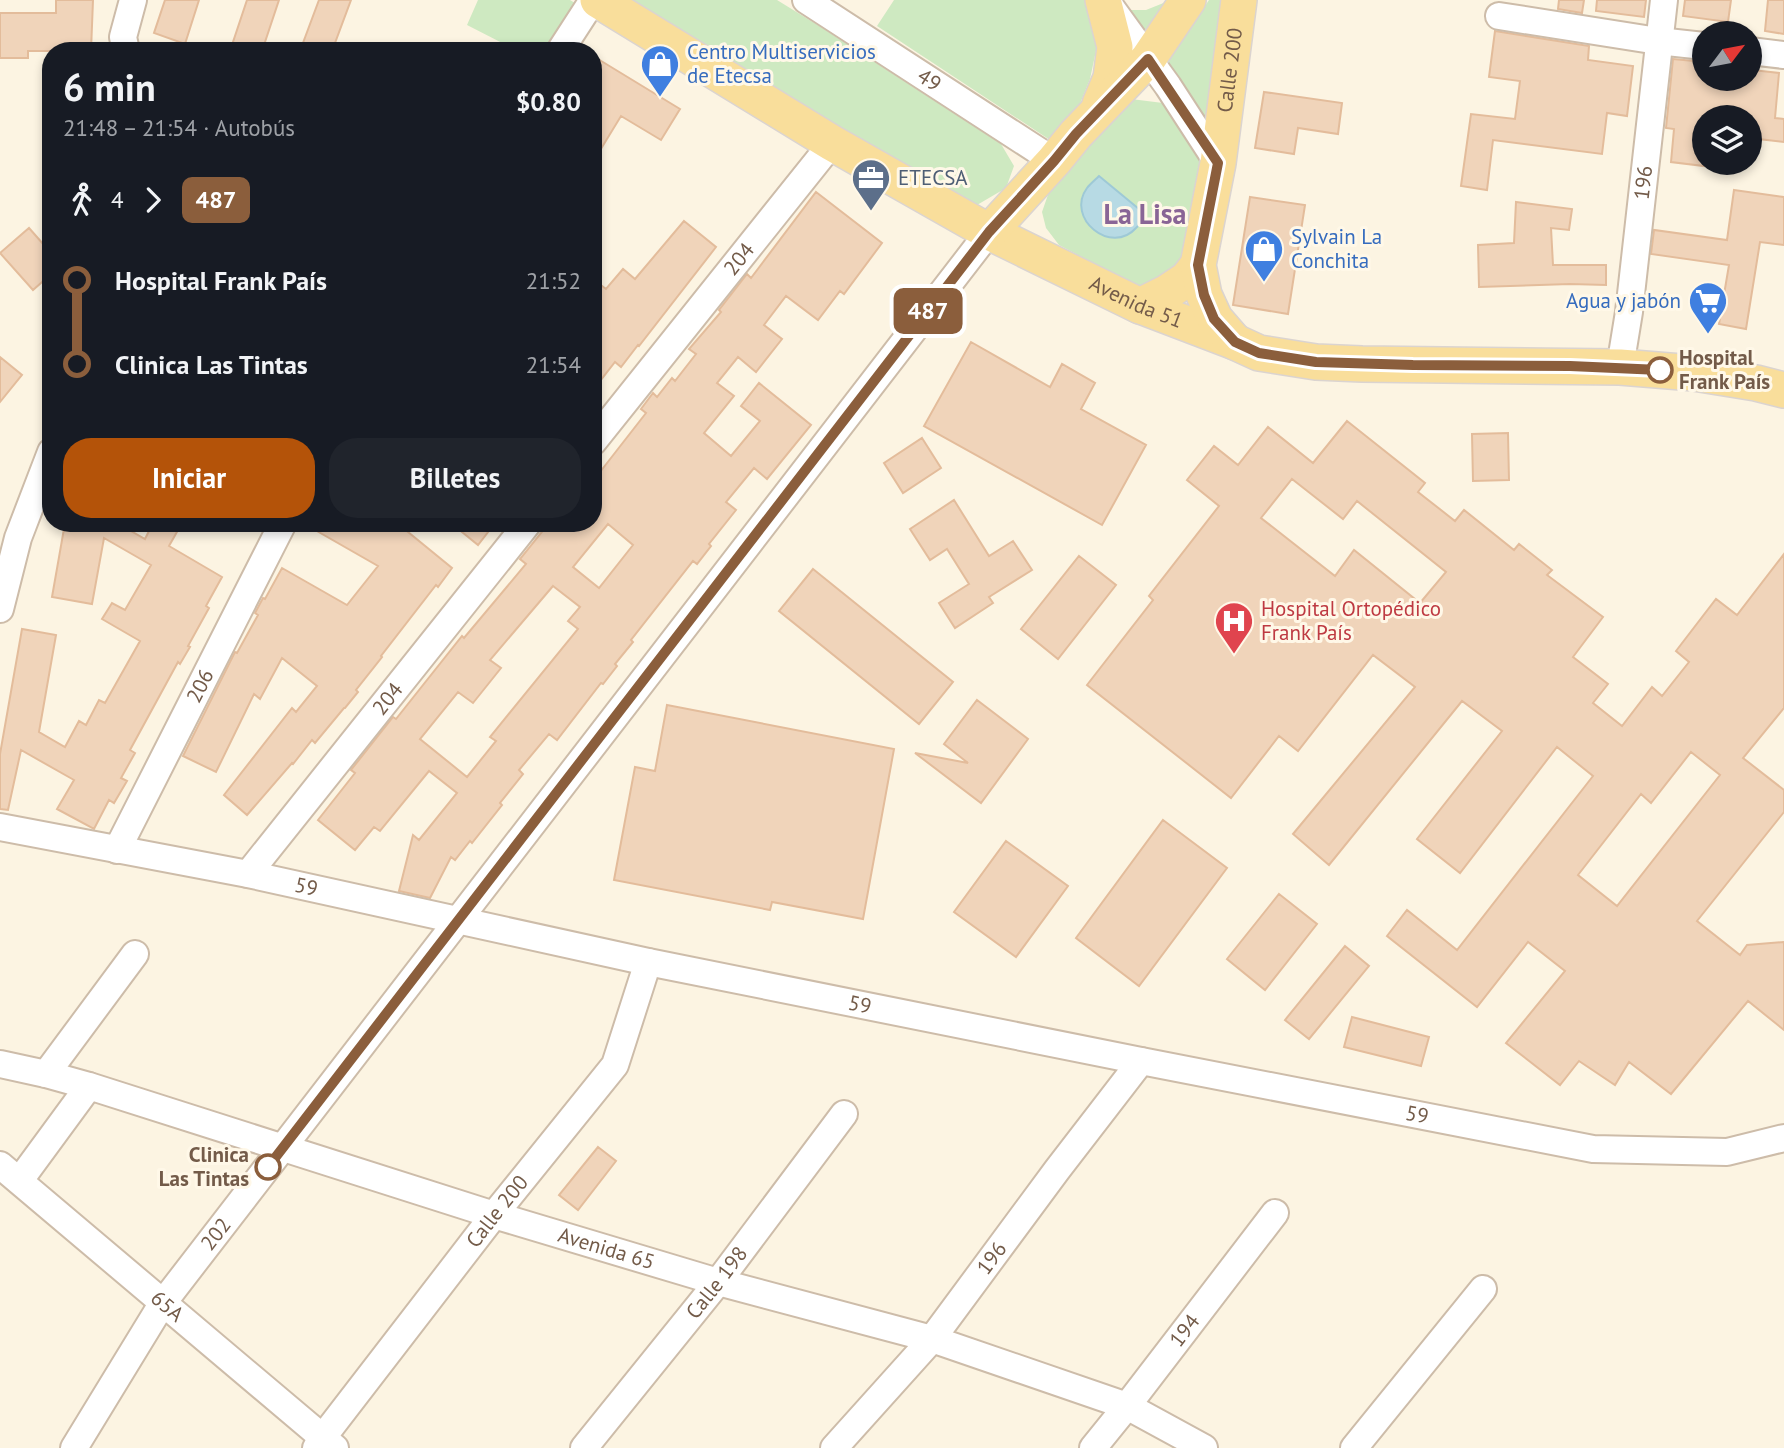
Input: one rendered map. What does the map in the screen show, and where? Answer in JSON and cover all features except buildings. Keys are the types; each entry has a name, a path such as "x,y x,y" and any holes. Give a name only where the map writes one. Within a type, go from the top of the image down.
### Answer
{"main road":[{"name":"Avenida 51","path":"595,0 832,142 989,232 1140,306 1259,353 1316,362 1620,367 1694,373 1784,390"},
{"path":"1096,114 1111,78 1115,47 1104,0"},
{"path":"989,232 1076,134 1148,59 1188,0"},
{"name":"Calle 200","path":"1235,342 1214,319 1204,295 1198,265 1218,163 1239,0"},
{"path":"1051,262 1037,236 1031,215 1054,161"},
{"path":"1140,306 1187,279 1198,265"}],"street":[{"path":"124,42 132,0"},
{"path":"566,42 595,0"},
{"name":"49","path":"806,0 1054,161"},
{"path":"1104,0 1148,59 1218,163"},
{"name":"196","path":"1620,367 1629,312 1664,0"},
{"path":"1499,16 1692,45"},
{"path":"1762,52 1784,55"},
{"name":"204","path":"602,431 832,142"},
{"name":"202","path":"74,1448 162,1304 989,232"},
{"path":"0,609 9,537 42,470"},
{"name":"206","path":"117,850 278,532"},
{"name":"204","path":"248,874 521,532"},
{"name":"59","path":"0,827 248,874 648,962 1593,1149 1727,1152 1784,1138"},
{"path":"46,1074 135,954"},
{"name":"Calle 200","path":"325,1444 494,1215 615,1065 648,962"},
{"name":"196","path":"834,1448 932,1339 1141,1061"},
{"name":"Avenida 65","path":"0,1064 89,1086 494,1215 718,1282 932,1339 1127,1406 1203,1448"},
{"path":"10,1172 89,1086"},
{"name":"Calle 198","path":"584,1448 718,1282 844,1114"},
{"name":"65A","path":"10,1172 325,1444"},
{"name":"194","path":"1093,1448 1275,1213"},
{"path":"1353,1448 1483,1289"}],"green space":[{"path":"478,0 570,0 578,5 557,42 500,42 467,25"},
{"path":"624,0 777,0 1001,144 1014,166 1006,188 977,205 955,199"},
{"path":"894,0 1089,0 1097,46 1090,79 1075,116 1050,140 877,26"},
{"path":"1171,0 1149,39 1127,10 1146,10"},
{"path":"1209,0 1227,0 1211,137 1166,64"},
{"path":"1131,99 1163,103 1201,158 1196,252 1152,285 1135,285 1059,245 1046,228 1042,212 1050,189"}],"water":[{"path":"1099,176 1145,214 1137,227 1126,236 1104,236 1086,221 1082,211 1082,199 1087,188"}],"bus line":[{"name":"487","path":"268,1167 989,232 1076,134 1148,59 1218,163 1198,265 1204,295 1214,319 1235,342 1259,353 1316,362 1660,370"}],"place":[{"name":"Centro Multiservicios de Etecsa","path":"660,98"},
{"name":"ETECSA","path":"871,212"},
{"name":"Sylvain La Conchita","path":"1264,283"},
{"name":"Agua y jabón","path":"1708,335"},
{"name":"Hospital Frank País","path":"1660,370"},
{"name":"Hospital Ortopédico Frank País","path":"1234,655"},
{"name":"Clinica Las Tintas","path":"268,1167"}],"district":[{"name":"La Lisa","path":"1145,214"}]}
